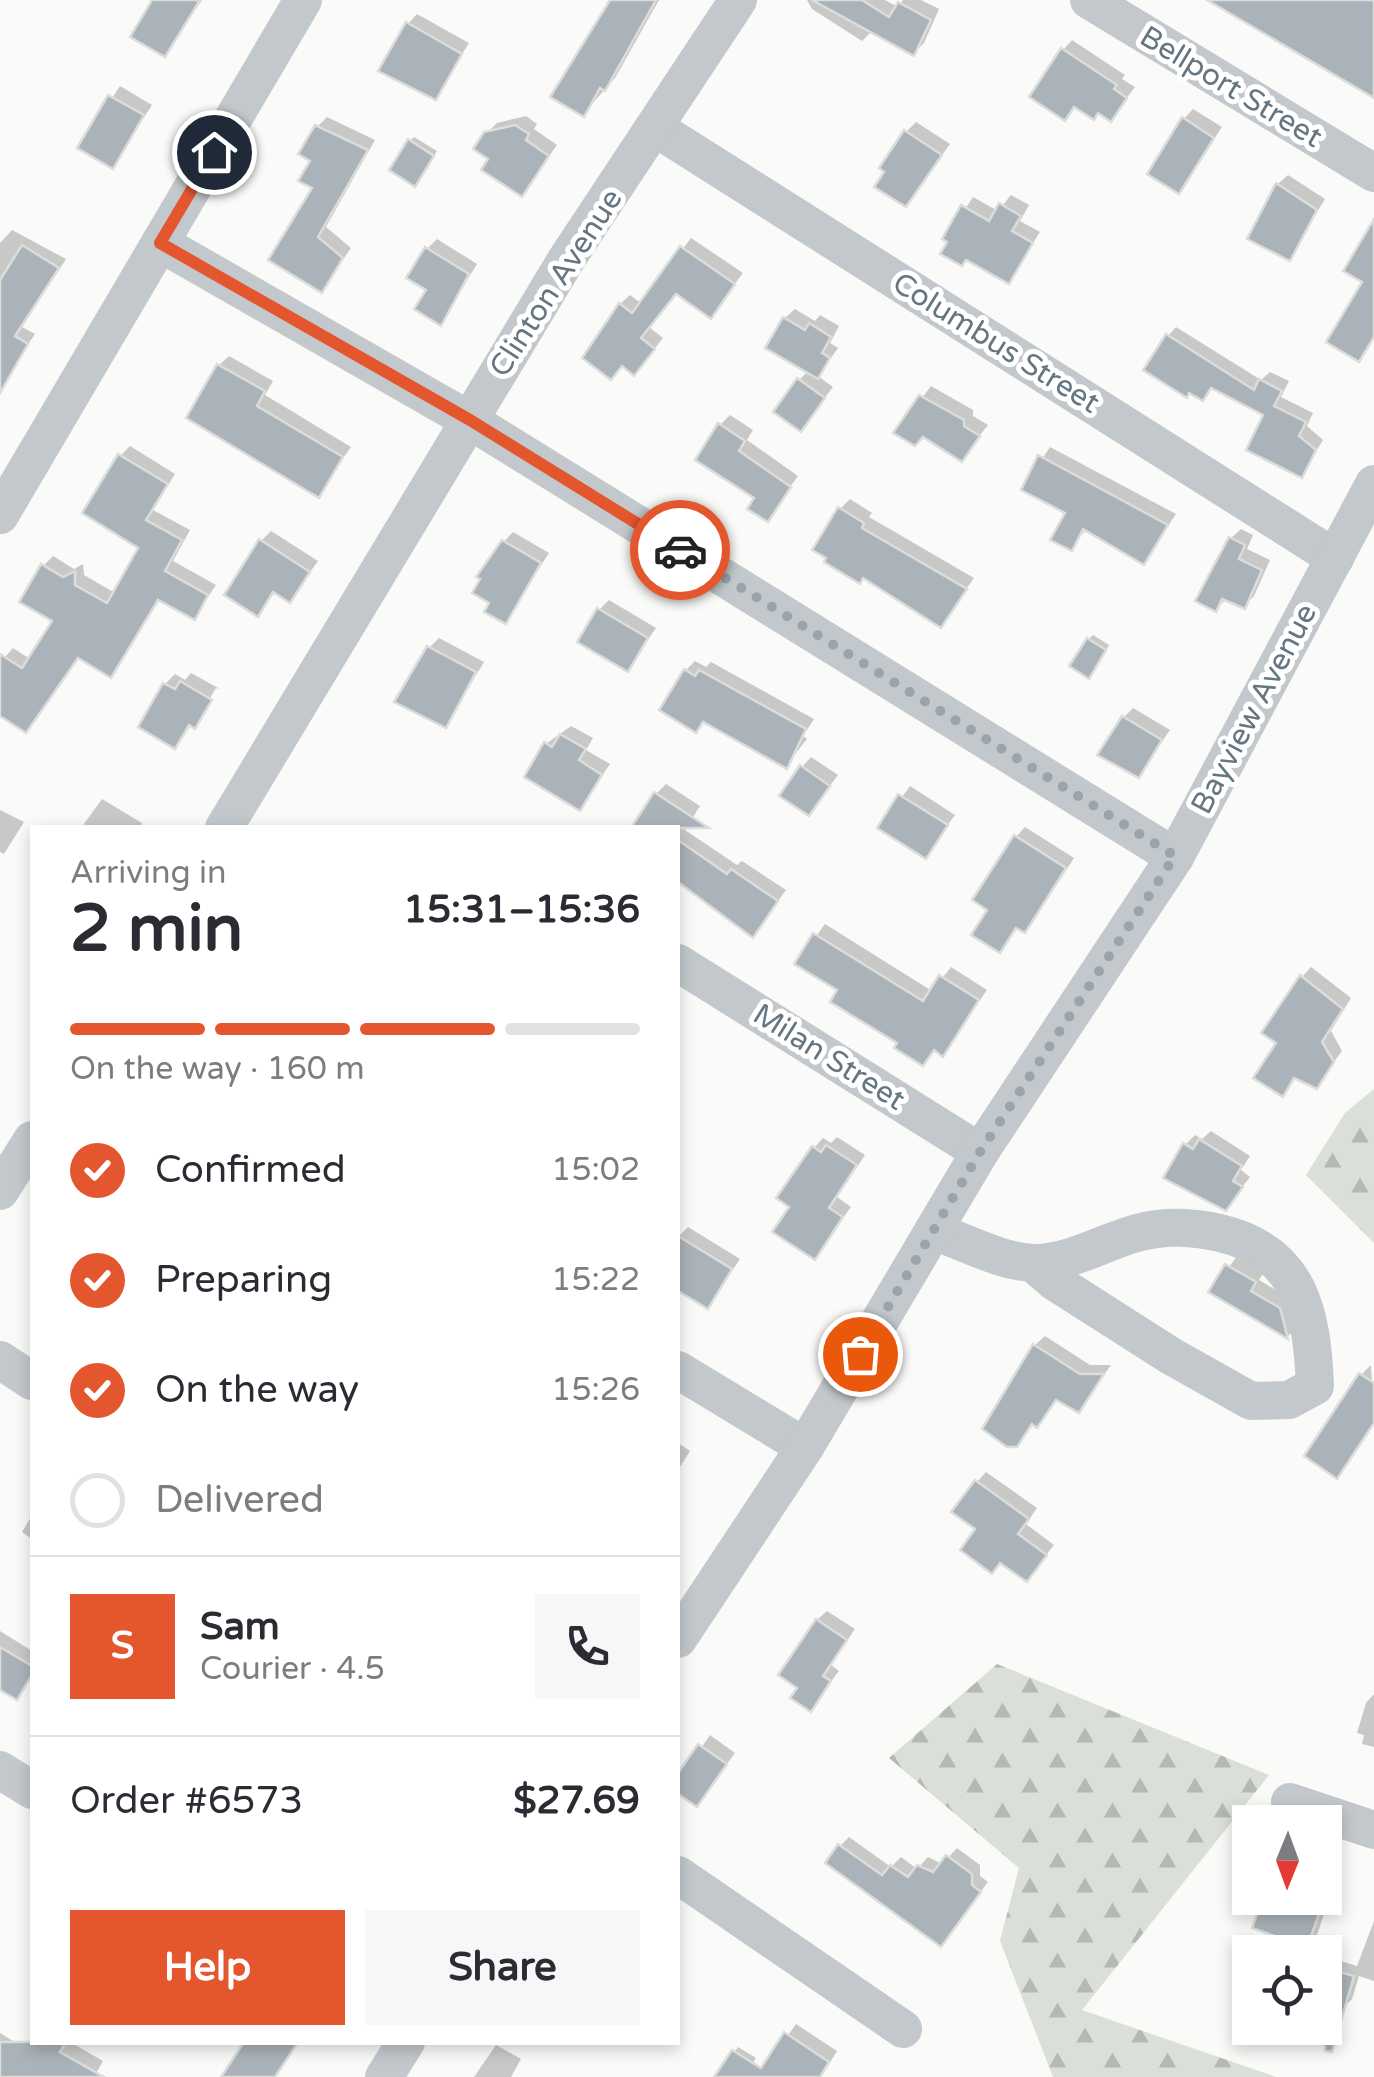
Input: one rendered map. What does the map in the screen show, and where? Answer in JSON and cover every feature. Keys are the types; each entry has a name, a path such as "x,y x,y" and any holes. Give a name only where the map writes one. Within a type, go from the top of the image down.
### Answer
{"street":[{"path":"0,514 303,0"},
{"name":"Clinton Avenue","path":"226,825 566,260 657,129 738,0"},
{"name":"Bellport Street","path":"1089,0 1374,174"},
{"name":"Columbus Street","path":"657,129 1336,558"},
{"path":"160,243 470,420 1175,856"},
{"name":"Bayview Avenue","path":"680,1636 805,1447 980,1152 1175,856 1374,484"},
{"name":"Milan Street","path":"680,964 980,1152"},
{"path":"0,1191 30,1143"},
{"path":"933,1232 1033,1263 1055,1282 1171,1356 1251,1401 1290,1400 1315,1386 1313,1347 1295,1287 1267,1250 1240,1238 1168,1226 1069,1257 1033,1263"},
{"path":"0,1360 30,1379"},
{"path":"680,1371 805,1447"},
{"path":"0,1770 30,1789"},
{"path":"1290,1802 1374,1830"},
{"path":"680,1876 903,2029"},
{"path":"384,2077 404,2045"}],"green space":[{"path":"1374,1089 1374,1243 1306,1175 1345,1113"},
{"path":"997,1664 1269,1775 1245,1805 1232,1805 1232,1821 1082,2010 1276,2077 1053,2077 1000,1941 1019,1868 889,1758"}],"building":[{"path":"152,0 200,0 165,57 130,37"},
{"path":"610,0 656,0 605,91 600,88 584,117 550,97"},
{"path":"812,0 862,0 889,17 898,2 931,20 914,56"},
{"path":"1207,0 1374,0 1374,98"},
{"path":"406,22 462,54 436,100 378,71"},
{"path":"1061,48 1117,85 1114,89 1127,98 1111,122 1098,113 1094,120 1074,107 1065,121 1029,97"},
{"path":"108,95 144,115 113,169 77,148"},
{"path":"1182,117 1214,138 1179,194 1147,174"},
{"path":"315,125 368,150 318,237 343,258 322,293 268,260 312,188 298,181 310,161 298,154"},
{"path":"515,125 529,134 526,140 549,156 522,197 481,170 488,159 473,149 484,132"},
{"path":"904,130 942,155 906,207 874,187 884,172 879,168"},
{"path":"408,139 434,156 415,187 389,170"},
{"path":"1276,183 1317,210 1290,261 1247,239"},
{"path":"999,203 1021,216 1012,231 1033,243 1009,284 966,260 962,266 940,254 947,242 942,239 961,205 989,221"},
{"path":"1374,219 1374,337 1359,362 1326,342 1362,282 1343,271"},
{"path":"22,245 59,268 15,336 28,344 0,393 0,280"},
{"path":"680,246 735,284 711,319 676,294 641,338 655,349 634,376 622,366 611,380 582,358 619,303 632,313"},
{"path":"425,247 469,274 441,326 414,309 426,290 406,278"},
{"path":"783,317 805,330 809,323 831,337 822,353 830,358 818,379 765,348"},
{"path":"1166,334 1254,390 1259,379 1282,391 1274,406 1306,422 1299,436 1316,450 1302,478 1246,450 1263,415 1211,388 1203,401 1189,393 1187,398 1143,370"},
{"path":"217,364 265,391 257,406 343,457 319,498 186,418"},
{"path":"797,378 825,398 801,432 773,412"},
{"path":"919,395 964,420 964,426 980,436 962,462 923,437 915,446 893,433"},
{"path":"718,423 745,441 739,451 791,487 768,522 747,509 754,498 695,460"},
{"path":"118,454 168,484 146,520 182,540 165,571 208,595 195,620 158,600 111,678 78,658 26,733 0,716 0,654 22,668 52,621 19,602 41,564 63,577 75,571 75,585 107,603 138,548 82,513"},
{"path":"1038,455 1168,525 1144,565 1083,529 1072,551 1050,540 1065,513 1021,490"},
{"path":"838,507 864,523 862,528 967,589 941,628 863,578 860,584 812,550"},
{"path":"1229,537 1245,545 1239,559 1262,570 1245,609 1222,599 1216,612 1195,601"},
{"path":"259,539 310,572 290,603 273,592 258,617 224,595"},
{"path":"502,540 541,563 506,624 484,612 489,603 472,593 480,579 476,577"},
{"path":"597,608 648,638 628,672 577,642"},
{"path":"1087,638 1106,650 1089,679 1069,666"},
{"path":"427,646 476,672 446,728 394,702"},
{"path":"684,669 695,676 699,670 806,729 787,769 703,722 696,733 659,710"},
{"path":"180,681 212,700 195,729 189,725 175,749 138,727 163,683 175,689"},
{"path":"1122,716 1162,740 1139,778 1097,755"},
{"path":"560,734 586,749 579,760 602,775 580,811 524,777 544,742 552,747"},
{"path":"800,765 830,786 809,816 779,796"},
{"path":"654,792 709,828 680,825 633,825"},
{"path":"898,794 948,825 926,859 877,828"},
{"path":"1014,835 1066,868 1025,933 1016,928 1000,953 971,935 987,910 972,900"},
{"path":"680,841 727,874 731,869 778,901 753,938 680,883"},
{"path":"813,933 923,1001 939,975 979,1000 943,1057 934,1050 923,1066 894,1048 897,1043 830,1002 837,990 794,964"},
{"path":"1300,975 1343,1009 1322,1042 1334,1062 1317,1089 1294,1078 1283,1097 1253,1078 1276,1043 1261,1033"},
{"path":"1199,1139 1242,1166 1233,1181 1243,1187 1226,1211 1163,1178 1183,1143 1193,1149"},
{"path":"826,1145 857,1165 829,1208 843,1217 815,1260 772,1232 789,1207 776,1198 812,1146 821,1152"},
{"path":"680,1237 732,1269 708,1309 680,1292"},
{"path":"1225,1264 1256,1282 1251,1291 1280,1308 1288,1339 1208,1292"},
{"path":"1033,1344 1080,1374 1104,1374 1079,1413 1056,1400 1037,1428 1032,1424 1017,1447 1007,1447 982,1429"},
{"path":"1359,1373 1374,1383 1374,1423 1337,1479 1304,1456"},
{"path":"975,1480 1029,1519 1018,1534 1047,1555 1027,1582 1000,1563 992,1574 960,1550 975,1529 951,1512"},
{"path":"816,1619 847,1640 823,1676 831,1681 811,1712 790,1698 797,1688 778,1675"},
{"path":"0,1647 30,1665 30,1678 17,1700 0,1690"},
{"path":"698,1744 727,1764 697,1807 680,1795 680,1770"},
{"path":"838,1844 882,1875 890,1865 908,1877 917,1865 933,1872 946,1855 972,1874 972,1885 981,1892 941,1947 825,1863"},
{"path":"1257,1915 1319,1915 1311,1935 1272,1935 1252,1928"},
{"path":"1342,1972 1354,1976 1342,2017"},
{"path":"784,2032 829,2062 820,2077 714,2077 732,2050 761,2068"},
{"path":"0,2042 30,2042 64,2045 60,2052 104,2077 0,2077"},
{"path":"242,2045 296,2045 275,2077 221,2077"}],"way so far":[{"path":"680,550 1175,856 980,1152 860,1354"}],"route":[{"path":"214,152 160,243 470,420 680,550"}]}
